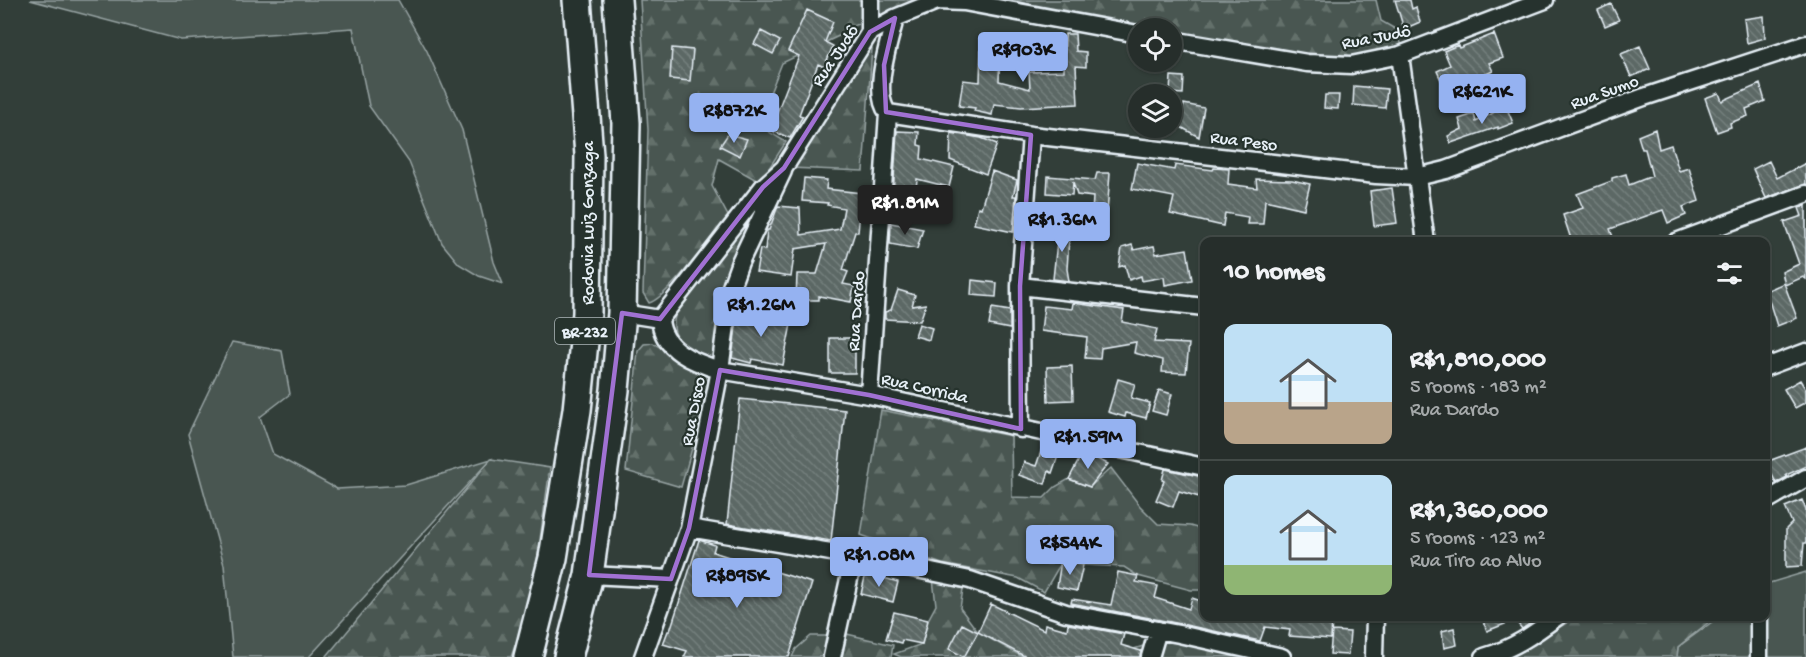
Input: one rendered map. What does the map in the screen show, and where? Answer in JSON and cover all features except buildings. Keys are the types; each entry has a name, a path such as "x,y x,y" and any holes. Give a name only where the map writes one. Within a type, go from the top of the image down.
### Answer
{"highway":[{"name":"Rodovia Luiz Gonzaga","path":"528,657 553,558 577,410 587,313 589,155 577,0"},
{"name":"Rodovia Luiz Gonzaga","path":"568,657 589,575 614,401 622,313 626,123 616,0"}],"street":[{"path":"870,0 870,32"},
{"name":"Rua Judô","path":"1182,42 1307,63 1351,64 1400,55 1545,0"},
{"name":"Rua Judô","path":"660,319 763,187 784,168 870,32 895,18 937,1 964,2 1128,32"},
{"name":"Rua Dardo","path":"869,394 888,113 881,92 884,65 895,18"},
{"name":"Rua Sumo","path":"1417,177 1446,170 1644,97 1806,44"},
{"path":"1400,55 1425,237"},
{"name":"Rua Peso","path":"888,113 1031,135 1376,175 1417,177"},
{"path":"1021,429 1020,286 1031,135"},
{"name":"Rua Disco","path":"643,657 689,528 720,370 731,287 740,262 784,168"},
{"path":"1690,237 1806,194"},
{"path":"1020,286 1200,307"},
{"path":"622,313 660,319"},
{"name":"Rua Corrida","path":"660,319 664,337 680,353 699,364 720,370 869,394 1021,429 1200,466"},
{"path":"1770,366 1806,352"},
{"path":"1770,499 1806,478"},
{"path":"689,528 854,556 970,580 1066,613 1282,657"},
{"path":"832,657 854,556"},
{"path":"589,575 671,579"},
{"path":"1374,657 1375,621"},
{"path":"1484,657 1516,651 1552,621"},
{"path":"1758,621 1759,657"},
{"path":"1150,657 1158,630"}],"highlighted area":[{"path":"895,18 884,65 886,112 1031,135 1020,286 1021,429 869,395 720,370 689,528 671,579 589,575 622,313 660,319 763,187 784,168 870,32"}],"green space":[{"path":"30,0 398,0 427,51 462,130 494,262 503,284 479,276 459,264 442,243 409,162 369,106 353,28 181,40"},
{"path":"640,0 866,0 866,22 855,25 845,33 782,63 766,103 775,109 764,129 786,142 760,182 719,159 712,186 728,216 678,278 657,299 649,303 643,293 648,130"},
{"path":"876,0 922,0 876,19"},
{"path":"973,0 1376,0 1381,21 1397,30 1404,53 1347,64 1182,37 1182,18 1128,18 1128,26"},
{"path":"873,35 863,171 790,168"},
{"path":"771,189 751,226 718,357 701,356 686,347 676,334 674,325 677,309"},
{"path":"232,342 282,351 290,394 260,417 273,454 337,489 406,485 491,459 309,657 233,657 224,565 188,434"},
{"path":"653,343 704,373 710,385 681,487 626,471 638,351 644,344"},
{"path":"881,410 1011,436 1012,497 1044,498 1055,487 1069,479 1090,487 1111,468 1140,506 1158,524 1200,529 1200,590 1191,590 1138,576 1124,567 1083,565 1062,561 1044,592 1018,578 942,564 861,535"},
{"path":"491,459 550,468 532,597 511,657 326,657"},
{"path":"1806,572 1806,657 1677,657 1678,647 1714,621 1770,621 1770,583"},
{"path":"933,579 963,589 960,608 978,632 1023,657 901,657 894,654 922,644 928,620 936,605"},
{"path":"1570,621 1710,621 1678,647 1677,657 1503,657 1523,650"},
{"path":"847,634 893,645 891,657 842,657"},
{"path":"811,636 830,636 824,657 792,657 796,649"},
{"path":"1168,638 1286,657 1109,657"}]}
